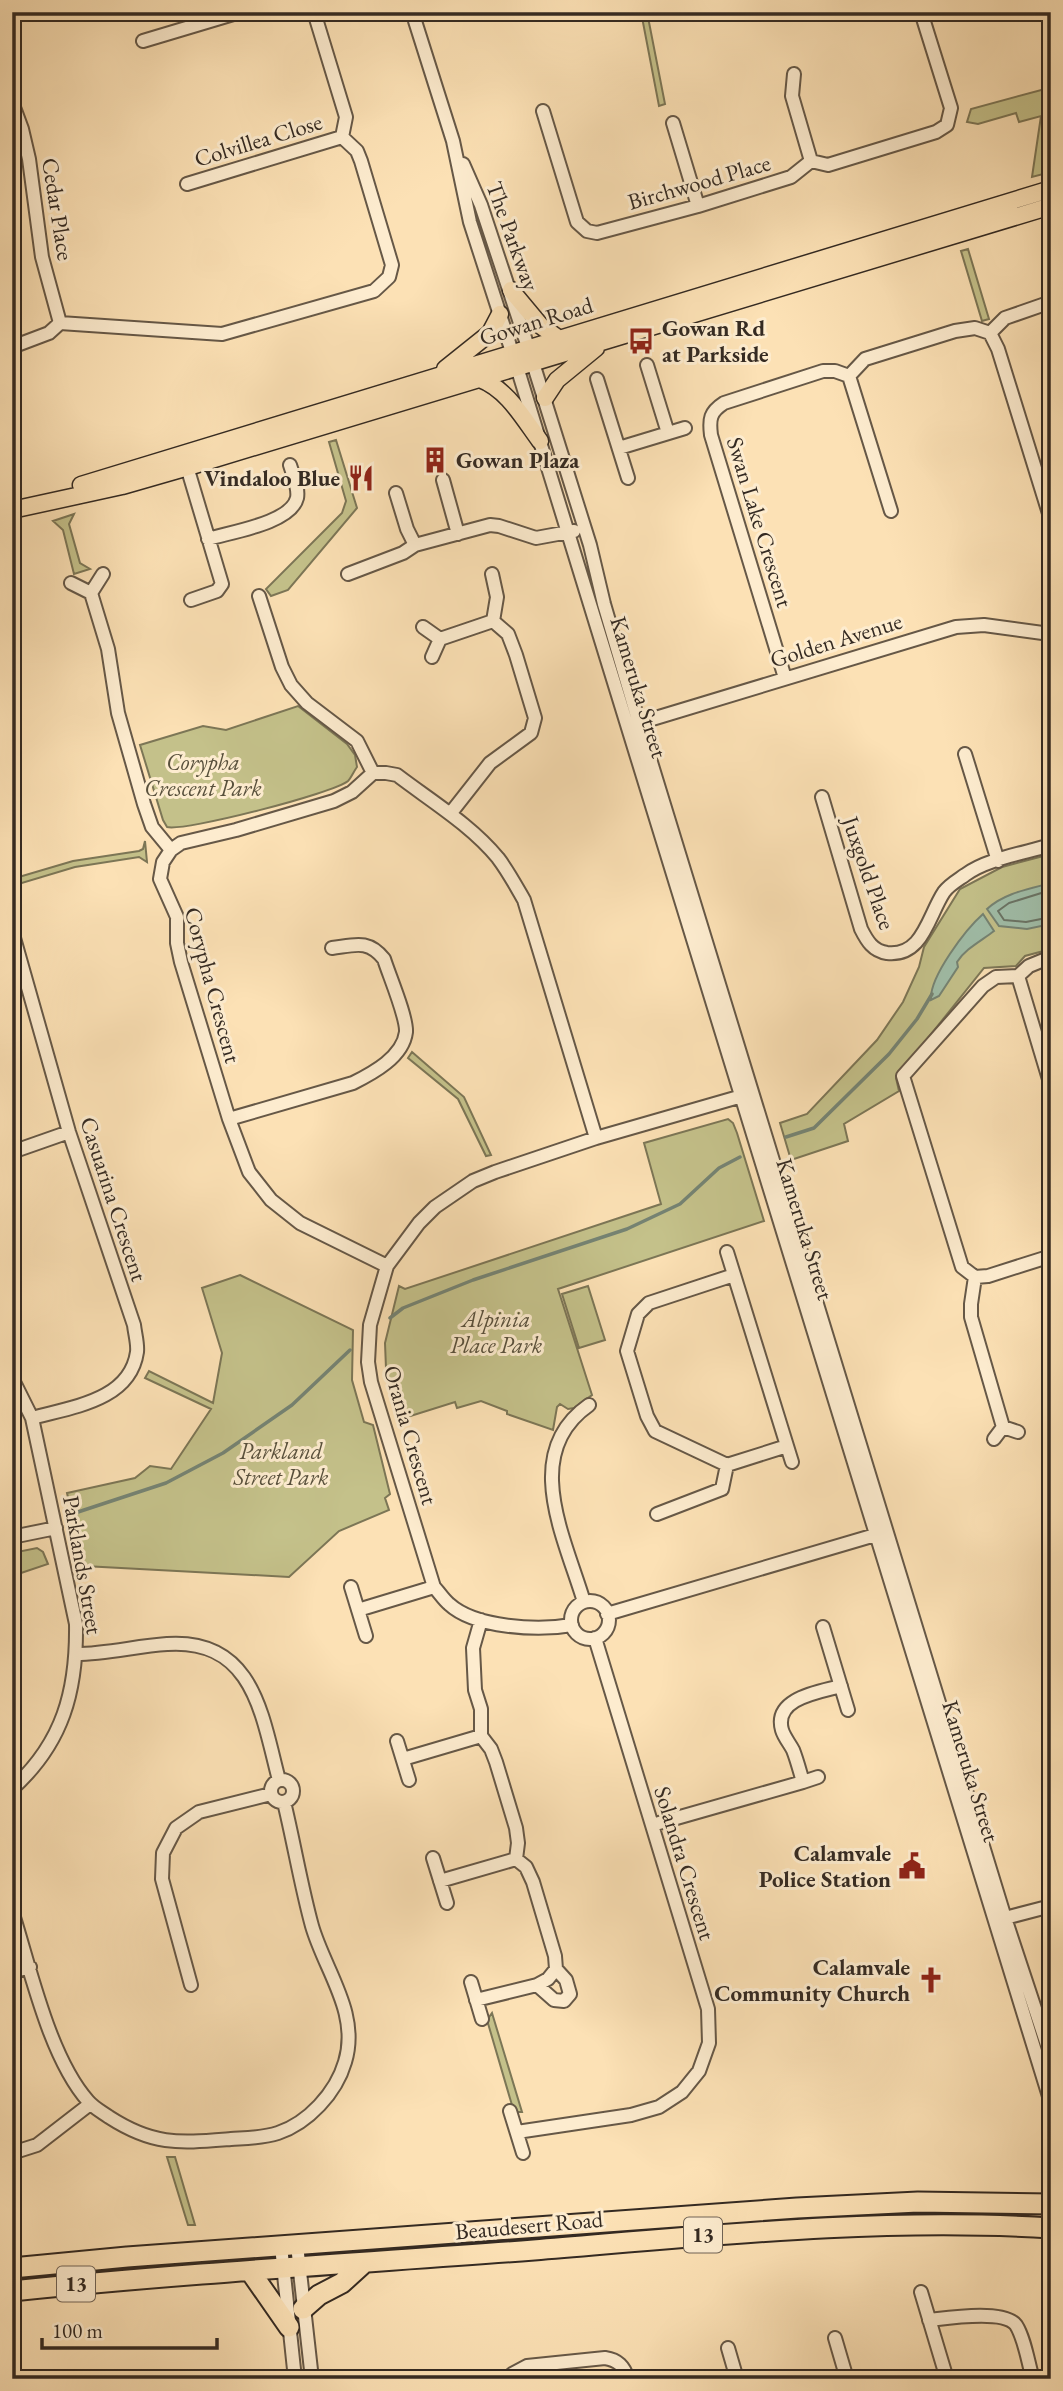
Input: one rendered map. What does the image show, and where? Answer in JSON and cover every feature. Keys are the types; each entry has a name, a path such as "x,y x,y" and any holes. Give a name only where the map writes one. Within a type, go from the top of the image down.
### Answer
{"highway":[{"name":"Beaudesert Road","path":"12,2268 289,2245 869,2204 1051,2204"},
{"name":"Beaudesert Road","path":"12,2291 140,2278 364,2263 685,2236 946,2226 1048,2231"},
{"path":"303,2309 319,2295 342,2283 364,2263"},
{"path":"250,2271 289,2327"}],"main road":[{"name":"Gowan Road","path":"12,510 57,493 480,379 558,338 1051,188"},
{"name":"Gowan Road","path":"185,460 438,374 604,342 1051,206"},
{"path":"511,290 541,326 558,338"},
{"path":"438,374 490,333 500,314"},
{"path":"545,398 557,380 604,342"},
{"path":"480,379 492,383 502,391 540,441"}],"street":[{"path":"143,41 240,12"},
{"path":"12,347 49,333 60,323 222,334 374,290 389,277 392,265 361,161 357,151 342,137 346,117 314,12"},
{"name":"The Parkway","path":"416,12 415,21 453,141 470,222 500,314 523,357"},
{"name":"Birchwood Place","path":"543,111 577,222 587,231 597,233 791,177 810,162 828,165 936,132 947,125 951,108 921,12"},
{"path":"793,74 792,96 810,162"},
{"name":"Cedar Place","path":"12,103 29,159 42,257 60,323"},
{"path":"673,123 698,205"},
{"name":"Colvillea Close","path":"187,184 342,137"},
{"name":"The Parkway","path":"453,141 481,205 511,290 523,357"},
{"path":"990,333 1005,318 1051,302"},
{"path":"891,510 849,376 865,359 956,331 975,328 990,333 999,349 1051,520"},
{"name":"Kameruka Street","path":"523,357 545,398 747,1094"},
{"name":"Kameruka Street","path":"523,357 540,441 747,1094 1000,1922 1051,2103"},
{"path":"647,365 668,433"},
{"name":"Swan Lake Crescent","path":"785,678 709,422 712,411 724,403 823,372 835,371 849,376"},
{"path":"597,379 628,478"},
{"path":"619,449 685,428"},
{"path":"185,460 222,584 217,591 191,600"},
{"path":"208,539 274,520 290,511 298,492 290,465"},
{"path":"443,480 458,534"},
{"path":"396,493 415,545"},
{"path":"348,574 403,553 415,545 490,525 537,538 584,529"},
{"path":"492,573 497,597 494,621"},
{"path":"103,574 92,593 108,649 118,713 152,827 170,850 181,843 334,801 352,792 373,773 397,775 450,814 498,858 524,900 596,1138"},
{"path":"71,583 92,593"},
{"path":"259,596 282,667 291,685 307,703 357,741 373,773"},
{"path":"432,657 440,639 494,621"},
{"path":"450,814 490,763 531,733 535,718 508,634 494,621"},
{"name":"Golden Avenue","path":"639,723 956,627 984,625 1050,635"},
{"path":"423,626 440,639"},
{"path":"965,754 998,860"},
{"name":"Juxgold Place","path":"822,797 861,929 867,942 880,952 897,954 915,946 946,890 968,872 998,860 1051,845"},
{"name":"Corypha Crescent","path":"170,850 163,862 160,880 177,917 177,943 181,962 229,1119 249,1172 271,1200 300,1223 387,1266"},
{"name":"Casuarina Crescent","path":"12,931 17,965 69,1132 134,1325 137,1350 133,1368 122,1384 106,1396 32,1418"},
{"path":"229,1119 353,1083 376,1070 400,1048 406,1031 384,959 366,944 332,948"},
{"path":"1051,957 1029,966 1018,976 996,977 983,986 903,1076 962,1266 975,1277 988,1276 1051,1256"},
{"path":"1018,976 1051,1086"},
{"name":"Orania Crescent","path":"434,1587 371,1382 368,1362 370,1325 387,1266 419,1223 435,1207 473,1181 596,1138 747,1094"},
{"path":"12,1152 69,1132"},
{"path":"727,1252 792,1462"},
{"path":"734,1275 649,1303 638,1314 627,1351 647,1416 655,1431 727,1465 787,1446"},
{"path":"975,1277 971,1317 1003,1427"},
{"name":"Parklands Street","path":"12,1378 32,1418 76,1624 76,1654 69,1702 53,1740 29,1773 12,1789"},
{"path":"584,1602 552,1500 550,1471 556,1444 564,1429 574,1415 589,1405"},
{"path":"1003,1427 1018,1432"},
{"path":"994,1439 1003,1427"},
{"path":"657,1514 722,1489 727,1465"},
{"path":"12,1538 56,1528"},
{"path":"607,1614 881,1533"},
{"path":"351,1587 366,1636"},
{"path":"358,1610 434,1587 450,1605 481,1620 520,1628 549,1629 572,1625"},
{"path":"584,1602 596,1602 607,1614 607,1626 595,1638 578,1635 572,1625 575,1608 584,1602"},
{"path":"481,1620 473,1648 475,1690 482,1722 481,1736 491,1749 512,1815 518,1843 516,1859"},
{"path":"823,1627 848,1710"},
{"name":"Solandra Crescent","path":"517,2132 631,2115 659,2107 682,2092 699,2071 709,2043 708,2009 595,1638"},
{"path":"76,1654 104,1654 165,1644 188,1644 207,1649 230,1661 246,1678 259,1704 279,1780"},
{"path":"803,1782 794,1752 782,1730 782,1714 790,1703 796,1700 841,1686"},
{"path":"403,1759 481,1736"},
{"path":"397,1741 409,1780"},
{"path":"652,1825 818,1777"},
{"path":"279,1780 289,1783 292,1788 290,1798 284,1802 275,1800 271,1794 271,1787 279,1780"},
{"path":"191,1985 162,1880 163,1853 176,1828 199,1812 271,1794"},
{"path":"12,1910 57,2050 73,2082 90,2104 129,2129 167,2142 190,2143 278,2133 299,2122 322,2104 345,2062 349,2033 344,2004 313,1929 284,1802"},
{"path":"433,1858 447,1903"},
{"path":"440,1881 516,1859"},
{"path":"516,1859 526,1867 533,1882 555,1956 556,1969 566,1980 570,1994 564,2001 554,2000 537,1985"},
{"path":"1000,1922 1051,1906"},
{"name":"Kameruka Street","path":"1000,1922 1051,2057"},
{"path":"12,1972 30,1967"},
{"path":"476,2000 537,1985 548,1979 556,1969"},
{"path":"471,1982 482,2019"},
{"path":"12,2153 37,2145 90,2104"},
{"path":"510,2111 523,2153"},
{"path":"289,2245 289,2327 295,2379"},
{"path":"291,2268 303,2309 312,2379"},
{"path":"921,2292 947,2379"},
{"path":"929,2320 970,2315 1010,2320 1017,2327 1032,2376 1015,2379"},
{"path":"835,2338 847,2379"},
{"path":"728,2348 737,2379"},
{"path":"512,2374 527,2366 605,2358 616,2360 625,2369 628,2379"}],"green space":[{"path":"641,12 647,12 665,104 659,106"},
{"path":"1051,89 1051,172 1032,177 1041,116 1019,122 1016,113 978,124 967,122 971,109"},
{"path":"968,249 989,319 982,321 961,251"},
{"path":"336,440 357,508 288,590 271,596 266,589 342,513 346,501 329,442"},
{"path":"74,514 69,524 80,563 90,569 74,574 63,530 53,521"},
{"name":"Corypha Crescent Park","path":"298,706 347,744 355,755 357,767 348,781 316,794 259,810 200,824 167,827 140,745 203,726 226,730"},
{"path":"145,841 147,862 139,857 75,867 12,886 12,879 73,861 139,851 143,849"},
{"path":"1051,854 1051,949 1025,956 1016,966 984,968 896,1078 899,1091 844,1124 848,1141 791,1160 780,1123 807,1114 877,1040 903,1002 919,967 924,947 960,889 1002,867"},
{"path":"412,1052 464,1097 491,1155 486,1156 458,1099 408,1058"},
{"name":"Alpinia Place Park","path":"728,1119 737,1133 764,1221 558,1289 592,1395 574,1408 568,1409 560,1404 557,1407 553,1430 507,1414 507,1411 481,1401 457,1408 455,1402 401,1419 386,1368 385,1343 399,1286 405,1289 661,1204 644,1143"},
{"name":"Parkland Street Park","path":"240,1275 353,1330 352,1380 364,1422 373,1425 390,1494 385,1498 389,1510 339,1531 289,1577 84,1566 67,1493 135,1478 150,1466 171,1469 211,1409 145,1378 149,1371 213,1403 222,1353 202,1288"},
{"path":"588,1286 605,1340 579,1348 562,1294"},
{"path":"37,1548 43,1552 48,1564 12,1576 12,1553"},
{"path":"492,2013 522,2112 514,2112 487,2020"},
{"path":"167,2157 175,2157 195,2225 188,2225"}],"water":[{"path":"1051,883 1051,924 1027,929 999,926 987,909 1009,895"},
{"path":"983,914 994,931 960,957 958,967 939,996 931,1000 932,990 942,967 967,931"}],"waterway":[{"path":"786,1137 814,1128 889,1054 917,1019 932,994"},
{"path":"390,1318 403,1308 473,1280 627,1229 680,1204 719,1168 740,1157"},
{"path":"78,1512 166,1483 223,1453 292,1405 350,1350"}],"place":[{"name":"Gowan Rd at Parkside","path":"641,341"},
{"name":"Gowan Plaza","path":"435,460"},
{"name":"Vindaloo Blue","path":"361,478"},
{"name":"Calamvale Police Station","path":"912,1866"},
{"name":"Calamvale Community Church","path":"931,1980"}]}
